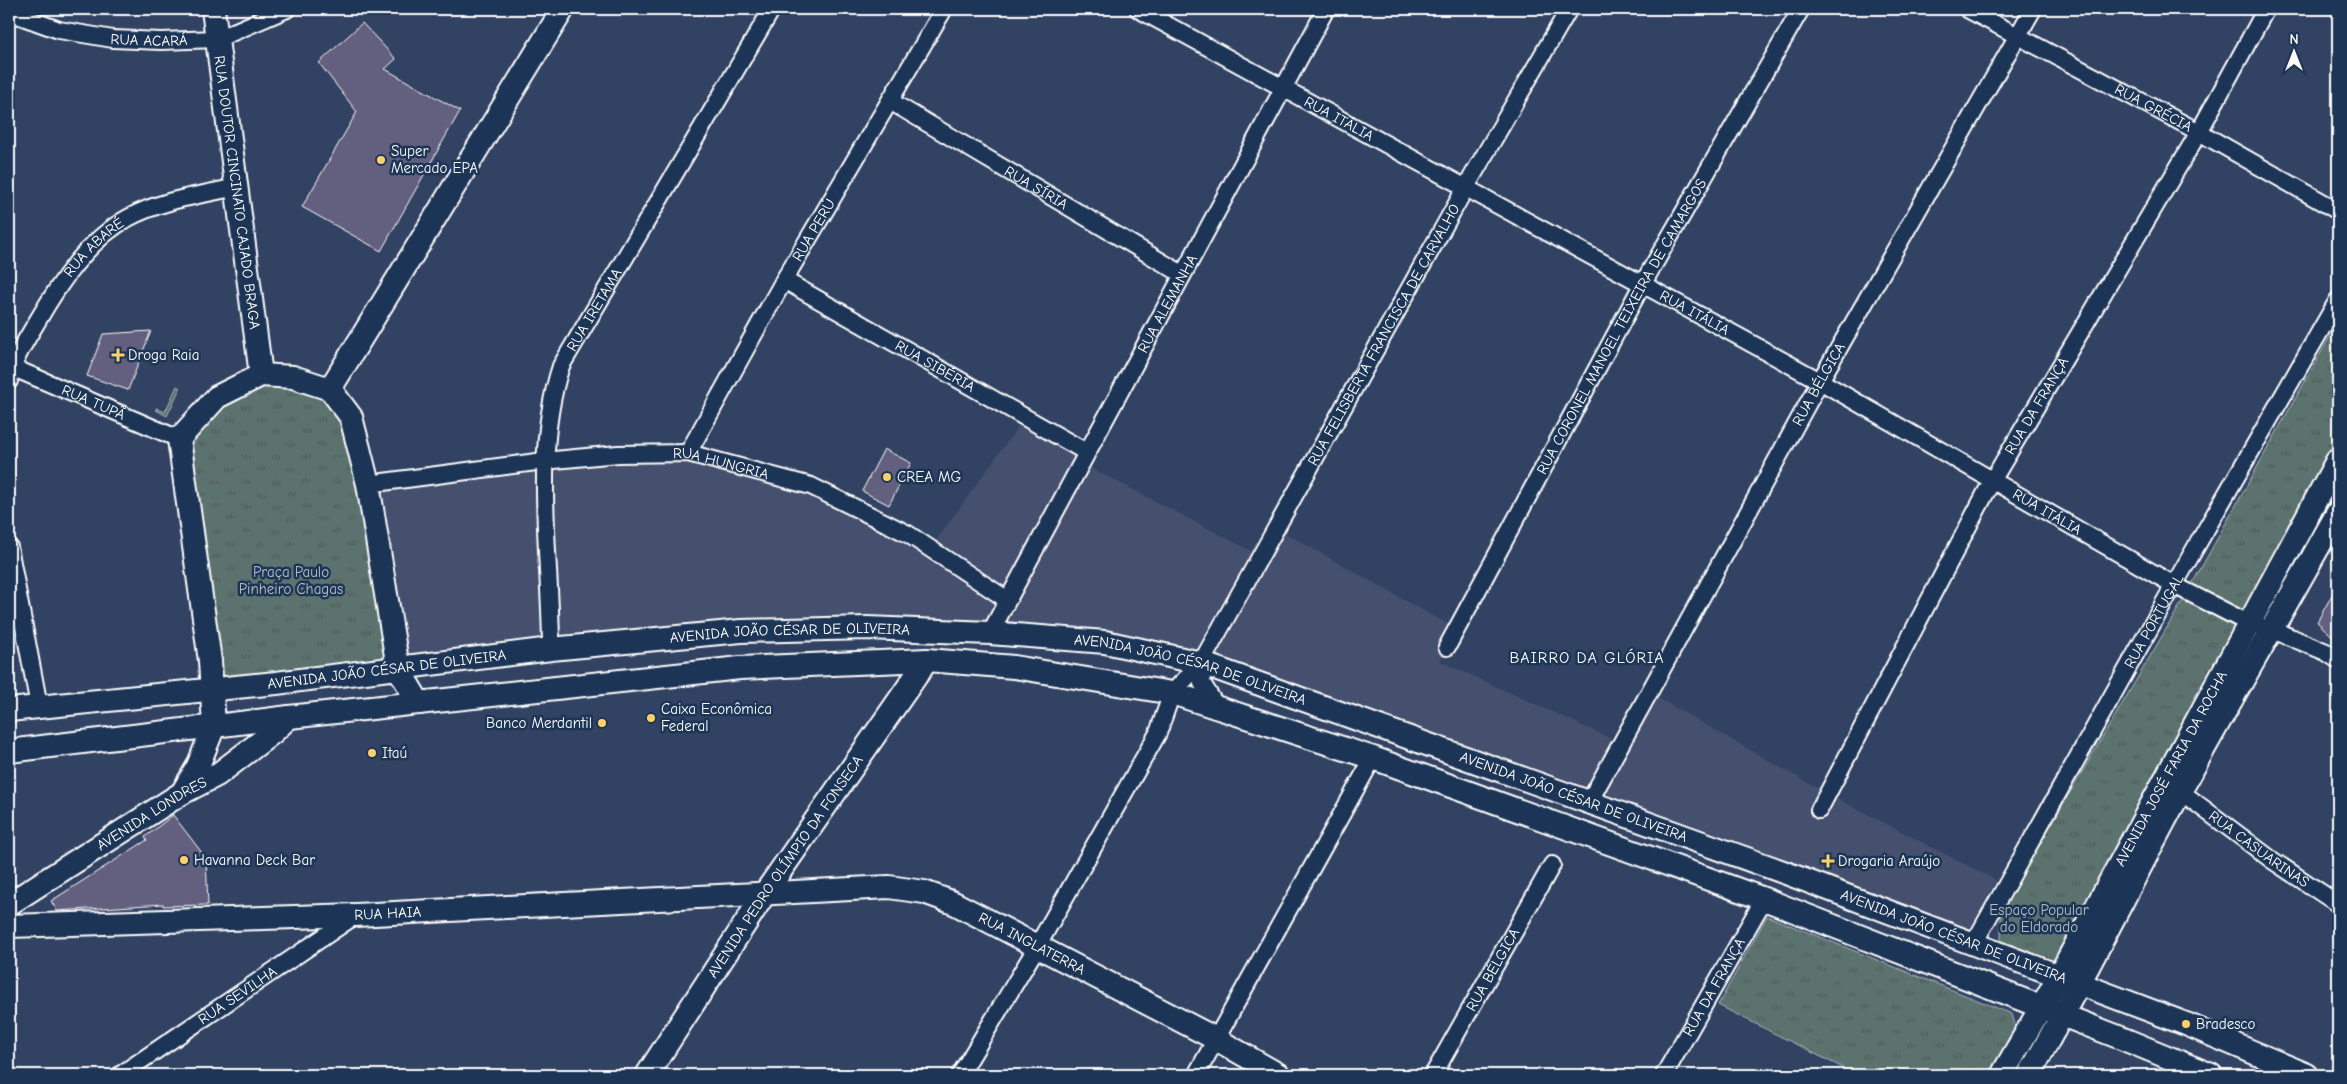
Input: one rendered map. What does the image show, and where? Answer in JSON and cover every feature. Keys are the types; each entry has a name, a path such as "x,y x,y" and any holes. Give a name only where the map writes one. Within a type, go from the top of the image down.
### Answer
{"street":[{"name":"RUA DOUTOR CINCINATO CAJADO BRAGA","path":"213,9 261,375"},
{"name":"RUA ACARÁ","path":"9,12 59,30 113,39 161,41 217,39 287,9"},
{"path":"330,388 564,9"},
{"name":"RUA IRETAMA","path":"551,649 544,461 552,393 561,366 772,9"},
{"name":"RUA PERÚ","path":"688,454 784,280 944,9"},
{"name":"RUA ITÁLIA","path":"1138,9 1820,381 2174,585 2248,623 2273,630 2326,652 2338,660"},
{"name":"RUA ALEMANHA","path":"1006,598 1326,9"},
{"name":"RUA FELISBERTA FRANCISCA DE CARVALHO","path":"1172,693 1201,663 1466,187 1569,9"},
{"name":"RUA CORONEL MANOEL TEIXEIRA DE CAMARGOS","path":"1447,647 1642,285 1801,9"},
{"name":"RUA GRÉCIA","path":"1967,9 2199,132 2338,211"},
{"name":"RUA BÉLGICA","path":"1588,804 1820,381 2033,9"},
{"name":"RUA DA FRANÇA","path":"1819,810 1992,481 2199,132 2266,9"},
{"name":"RUA SÍRIA","path":"890,101 1182,274"},
{"name":"RUA ABARÉ","path":"10,371 46,306 70,272 96,241 128,218 167,202 237,187"},
{"name":"RUA SIBÉRIA","path":"784,280 1086,452"},
{"name":"RUA PORTUGAL","path":"1973,945 2174,585 2338,300"},
{"name":"RUA TUPÃ","path":"10,371 179,439"},
{"path":"182,793 198,766 214,726 213,690 179,439 217,397 261,375 293,377 330,388 351,418 368,484 398,668 419,703"},
{"name":"RUA HUNGRIA","path":"368,484 544,461 618,454 688,454 811,486 908,534 1006,598"},
{"name":"AVENIDA JOSÉ FARIA DA ROCHA","path":"2002,1075 2059,976 2338,459"},
{"name":"AVENIDA JOSÉ FARIA DA ROCHA","path":"2029,1075 2081,984 2112,920 2180,791 2273,630 2338,512"},
{"path":"9,547 39,706"},
{"path":"990,633 1006,598"},
{"name":"AVENIDA JOÃO CÉSAR DE OLIVEIRA","path":"9,710 213,690 551,649 741,632 867,628 990,633 1105,642 1201,663 1588,804 1777,870 2186,1024 2307,1075"},
{"name":"AVENIDA JOÃO CÉSAR DE OLIVEIRA","path":"9,752 289,717 740,668 927,660 1014,667 1172,693 1373,758 1764,899 2064,1015 2210,1075"},
{"name":"AVENIDA PEDRO OLÍMPIO DA FONSECA","path":"647,1075 765,893 927,660"},
{"path":"1201,663 1202,683 1218,708"},
{"path":"960,1075 1038,945 1158,733 1172,693"},
{"name":"AVENIDA LONDRES","path":"9,904 182,793 217,775 272,733 289,717"},
{"path":"1196,1075 1373,758"},
{"name":"RUA CASUARINAS","path":"2180,791 2272,860 2338,904"},
{"name":"RUA BÉLGICA","path":"1433,1075 1552,865"},
{"name":"RUA INGLATERRA","path":"765,893 889,887 924,892 954,903 1038,945 1216,1039 1279,1075"},
{"name":"RUA HAIA","path":"9,926 356,915 765,893"},
{"name":"RUA DA FRANÇA","path":"1664,1075 1764,899"},
{"name":"RUA SEVILHA","path":"120,1075 356,915"}],"shaded area":[{"path":"1030,410 1097,449 1087,466 1269,560 1285,533 1458,630 1440,661 1625,745 1653,695 1826,793 1996,880 1966,940 1213,659 990,621 872,621 408,665 378,483 623,447 708,449 815,479 913,527 935,542"}],"green space":[{"name":"Espaço Popular do Eldorado","path":"2338,322 2338,447 2235,631 2054,970 2001,952 2001,910 2182,602"},
{"name":"Praça Paulo Pinheiro Chagas","path":"259,381 309,385 335,401 351,438 391,658 220,680 183,441 218,400"},
{"path":"177,386 180,388 167,416 156,410 156,408 165,412"},
{"path":"1767,916 2012,1014 2017,1032 1992,1075 1857,1075 1718,1005"}],"building":[{"name":"Super Mercado EPA","path":"362,23 396,59 385,69 460,111 381,251 302,207 357,112 319,63"},
{"name":"Droga Raia","path":"151,331 128,390 87,376 103,334"},
{"name":"CREA MG","path":"884,449 911,463 889,505 862,491"},
{"path":"2338,584 2338,641 2317,622"},
{"path":"173,815 206,858 208,905 163,906 163,904 57,911 51,901 147,840 145,837"}],"place":[{"name":"Super Mercado EPA","path":"381,160"},
{"name":"Droga Raia","path":"118,355"},
{"name":"CREA MG","path":"887,477"},
{"name":"Caixa Econômica Federal","path":"651,718"},
{"name":"Banco Merdantil","path":"602,723"},
{"name":"Itaú","path":"372,753"},
{"name":"Havanna Deck Bar","path":"184,860"},
{"name":"Drogaria Araújo","path":"1828,861"},
{"name":"Bradesco","path":"2186,1024"}],"district":[{"name":"BAIRRO DA GLÓRIA","path":"1587,657"}]}
